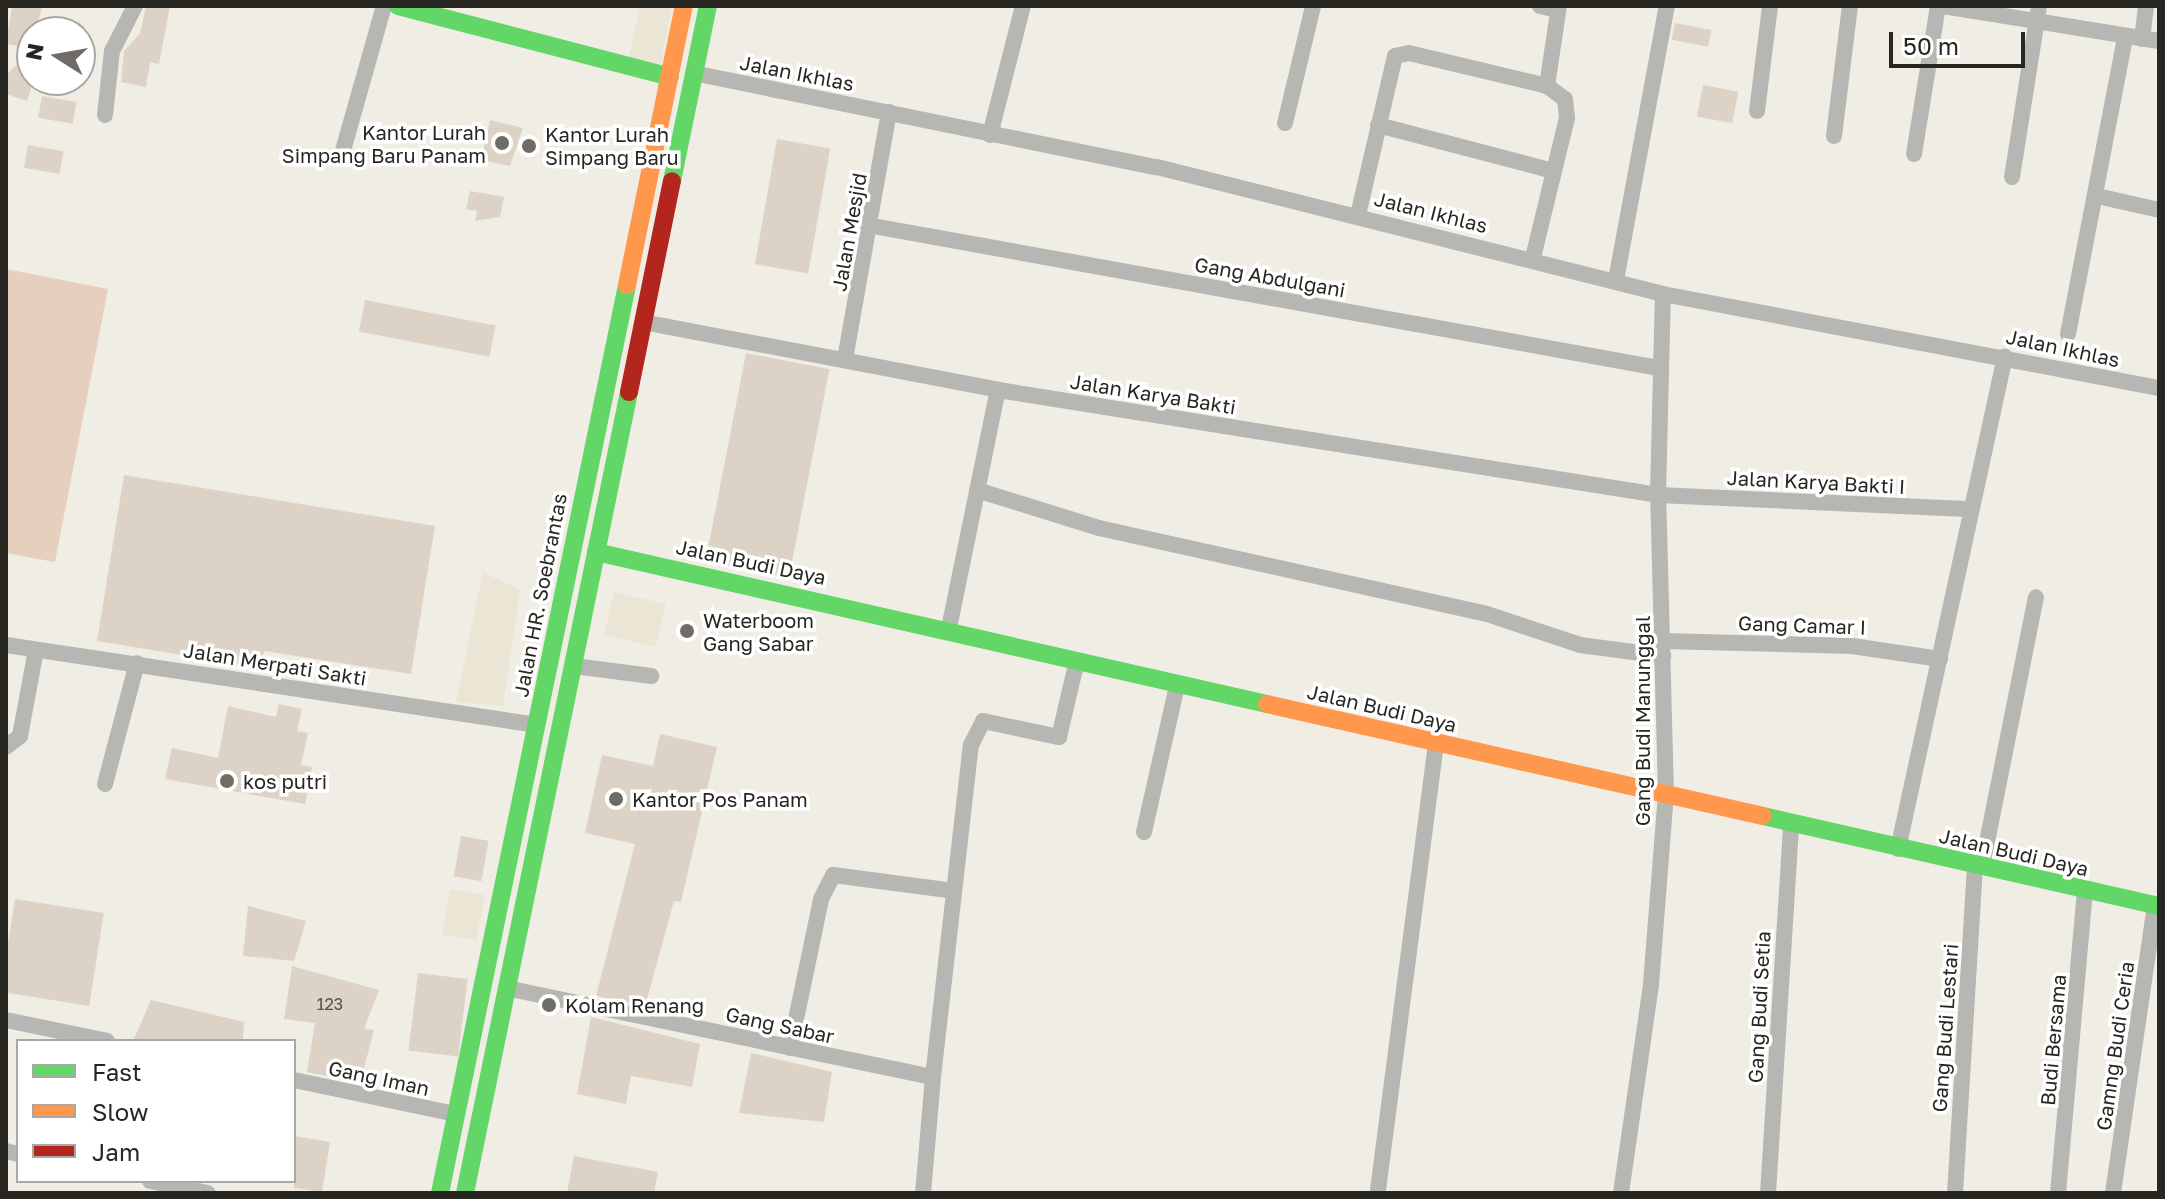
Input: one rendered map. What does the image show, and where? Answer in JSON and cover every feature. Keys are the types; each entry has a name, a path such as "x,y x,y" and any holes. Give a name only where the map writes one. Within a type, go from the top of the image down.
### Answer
{"main road":[{"path":"398,6 670,77"},
{"name":"Jalan HR. Soebrantas","path":"440,1193 684,6"},
{"path":"465,1193 708,6"},
{"name":"Jalan Budi Daya","path":"596,552 949,628 1177,685 2157,906"},
{"path":"461,1091 484,1095"}],"street":[{"path":"105,115 112,51 135,6"},
{"path":"342,154 384,6"},
{"path":"990,135 1023,6"},
{"path":"1285,123 1313,6"},
{"path":"1540,6 1559,8 1547,86"},
{"path":"1616,280 1667,6"},
{"path":"1757,111 1770,6"},
{"path":"1834,136 1850,6"},
{"path":"1914,154 1940,6 2038,14 2133,38 2159,41"},
{"path":"2068,334 2133,38 2146,6"},
{"path":"2012,177 2038,14"},
{"path":"1358,215 1398,54 1547,86 1565,99 1567,118 1533,258"},
{"name":"Jalan Ikhlas","path":"693,73 889,112 1358,215 1663,294 2005,356 2159,388"},
{"name":"Jalan Mesjid","path":"845,359 873,226 889,112"},
{"path":"1378,125 1553,171"},
{"path":"2097,196 2159,210"},
{"name":"Gang Abdulgani","path":"873,226 1659,368"},
{"name":"Gang Budi Manunggal","path":"1621,1193 1651,984 1666,795 1658,495 1663,294"},
{"name":"Jalan Karya Bakti","path":"643,322 998,390 1658,495"},
{"path":"1898,849 2005,356"},
{"path":"949,628 998,390"},
{"name":"Gang Camar I","path":"977,490 1099,528 1487,614 1571,643 1662,648 1852,646 1940,659"},
{"name":"Jalan Karya Bakti I","path":"1658,495 1972,509"},
{"name":"Gang Budi Lestari","path":"1955,1193 1978,867 2036,597"},
{"name":"Jalan Merpati Sakti","path":"6,645 537,725"},
{"path":"6,747 20,736 36,650"},
{"path":"923,1193 954,891 977,730 983,721 1059,737 1077,660"},
{"path":"105,784 137,663"},
{"path":"574,666 651,676"},
{"path":"1144,832 1177,685"},
{"path":"1378,1190 1436,743"},
{"name":"Gang Budi Setia","path":"1768,1193 1791,824"},
{"path":"790,1048 821,899 833,875 954,891"},
{"name":"Budi Bersama","path":"2058,1193 2085,890"},
{"name":"Gamng Budi Ceria","path":"2113,1193 2157,906"},
{"name":"Gang Sabar","path":"506,988 933,1077"},
{"path":"6,1020 97,1039"},
{"name":"Gang Iman","path":"296,1080 456,1114"},
{"path":"160,1183 208,1193"}],"shaded area":[{"path":"640,6 672,6 661,64 629,57"},
{"path":"6,269 108,289 55,562 6,553"},
{"path":"483,572 520,590 503,706 456,702"},
{"path":"614,592 666,604 656,647 604,635"},
{"path":"450,889 484,895 476,940 442,934"}],"building":[{"path":"12,6 42,6 40,16 16,16 16,46 6,44"},
{"path":"146,6 170,6 159,64 150,62 146,87 121,82 124,51 140,33"},
{"path":"1675,23 1711,30 1708,47 1672,40"},
{"path":"16,66 16,96 29,96 27,101 6,94 6,75"},
{"path":"1703,85 1738,92 1732,123 1697,116"},
{"path":"42,96 76,102 73,124 38,118"},
{"name":"Kantor Lurah Simpang Baru Panam","path":"490,120 523,128 510,166 481,160"},
{"path":"777,139 830,148 808,273 755,264"},
{"path":"28,145 63,151 59,174 24,168"},
{"path":"470,191 504,197 500,217 475,221 477,211 466,209"},
{"path":"365,300 496,325 489,357 359,331"},
{"path":"746,353 829,369 789,577 706,561"},
{"path":"124,475 435,526 411,674 264,651 261,668 97,641"},
{"path":"279,704 302,709 297,731 308,733 301,765 312,767 305,804 165,779 172,748 218,758 228,706 276,717"},
{"path":"660,734 717,747 681,902 674,901 645,1006 596,996 635,844 585,833 602,755 653,766"},
{"path":"461,836 489,841 481,881 454,876"},
{"path":"15,899 104,913 89,1006 6,993 6,956"},
{"path":"248,906 306,921 294,961 243,956"},
{"path":"292,966 379,990 364,1029 374,1030 360,1083 307,1072 315,1023 284,1019"},
{"path":"418,973 468,979 458,1057 408,1050"},
{"path":"151,1000 244,1022 243,1039 134,1039"},
{"path":"591,1017 700,1044 692,1087 631,1076 626,1104 577,1094"},
{"path":"751,1053 832,1072 824,1122 739,1113"},
{"path":"296,1136 330,1142 322,1192 294,1188"},
{"path":"574,1156 658,1172 654,1193 567,1193"}],"traffic: fast":[{"path":"398,6 670,77"},
{"path":"672,181 708,6"},
{"path":"440,1193 627,285"},
{"path":"465,1193 629,392"},
{"path":"596,552 1267,704"},
{"path":"1763,816 2159,906"}],"traffic: slow":[{"path":"627,285 684,6"},
{"path":"1267,704 1763,816"}],"traffic: jam":[{"path":"629,392 672,181"}],"place":[{"name":"Kantor Lurah Simpang Baru Panam","path":"502,143"},
{"name":"Kantor Lurah Simpang Baru","path":"529,146"},
{"name":"Waterboom Gang Sabar","path":"687,631"},
{"name":"kos putri","path":"227,781"},
{"name":"Kantor Pos Panam","path":"616,799"},
{"name":"Kolam Renang","path":"549,1005"}]}
